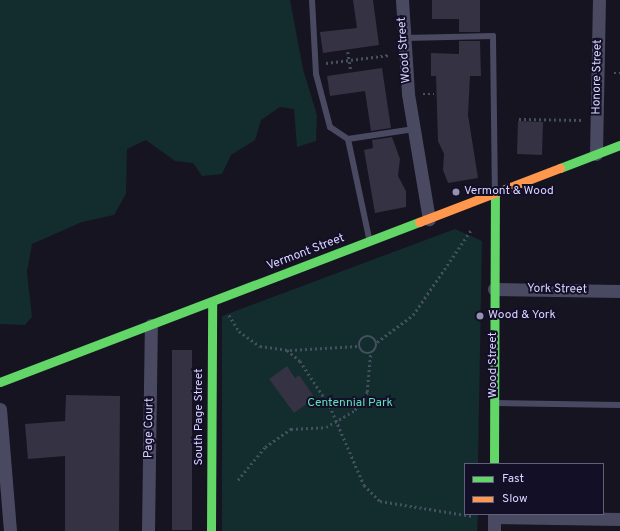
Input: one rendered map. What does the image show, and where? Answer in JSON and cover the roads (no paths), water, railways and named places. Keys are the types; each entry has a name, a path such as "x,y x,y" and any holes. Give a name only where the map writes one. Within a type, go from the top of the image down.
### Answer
{"street":[{"name":"Wood Street","path":"402,0 404,38 414,129 429,219"},
{"name":"Honore Street","path":"596,154 599,0"},
{"name":"Vermont Street","path":"0,382 370,242 620,145"},
{"name":"Wood Street","path":"494,463 495,194"},
{"name":"York Street","path":"494,289 620,291"},
{"name":"South Page Street","path":"211,531 212,302"},
{"name":"Page Court","path":"148,531 151,325"},
{"path":"0,409 10,531"},
{"path":"494,531 494,516 620,519"}],"lane":[{"path":"312,0 316,74 330,128 348,139 414,129"},
{"path":"404,38 493,36 495,194"},
{"path":"348,139 370,242"},
{"path":"494,404 620,405"}],"place":[{"name":"Vermont & Wood","path":"456,192"},
{"name":"Wood & York","path":"480,316"}],"park label":[{"name":"Centennial Park","path":"350,404"}]}
